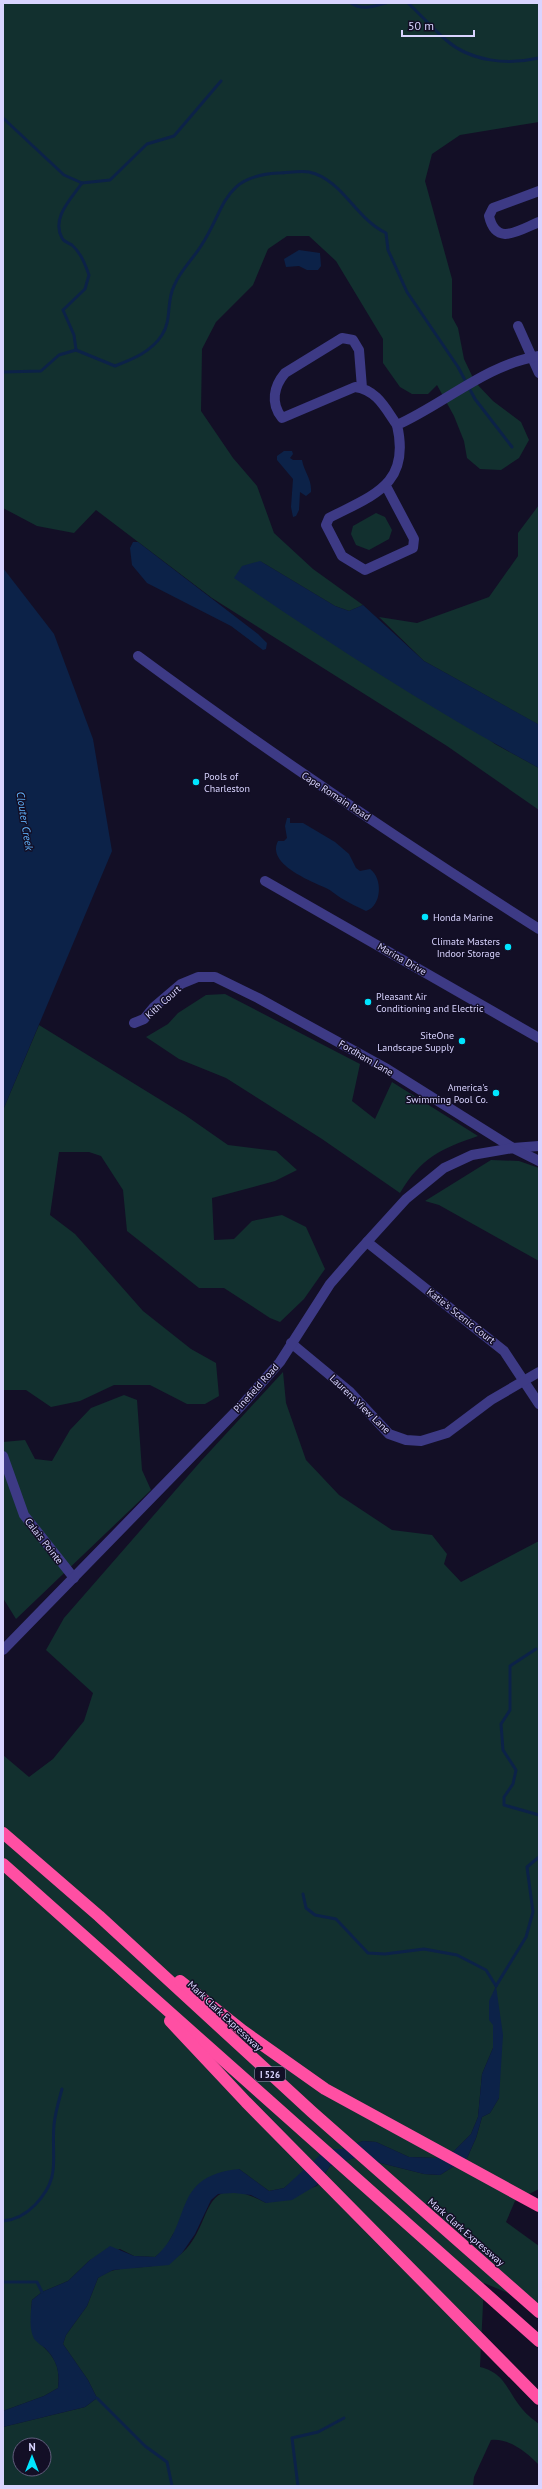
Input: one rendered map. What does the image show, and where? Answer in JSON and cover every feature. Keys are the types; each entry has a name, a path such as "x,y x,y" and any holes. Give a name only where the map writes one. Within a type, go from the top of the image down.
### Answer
{"highway":[{"name":"Mark Clark Expressway","path":"3,1833 99,1916 306,2106 539,2312"},
{"name":"I 526","path":"3,1864 539,2341"},
{"path":"99,1916 243,2031 320,2085 539,2206"},
{"path":"135,1981 192,2046 246,2102 539,2399"}],"street":[{"path":"539,191 493,208 489,216 491,224 499,233 509,235 539,222"},
{"path":"518,326 536,356 539,373"},
{"path":"362,388 359,350 353,340 342,338 285,373 279,381 275,392 275,402 282,418 355,387 362,388 377,397 397,425 401,442 390,482 386,486 329,518 326,525 342,556 365,570 413,548 414,539 386,486"},
{"path":"397,425 413,418 475,380 536,356"},
{"name":"Cape Romain Road","path":"138,656 244,734 348,806 539,929"},
{"name":"Marina Drive","path":"264,881 539,1038"},
{"name":"Kith Court","path":"134,1023 144,1019 154,1007 181,984 198,977 215,977"},
{"name":"Fordham Lane","path":"215,977 258,998 387,1069 513,1148"},
{"name":"Pinefield Road","path":"3,1650 242,1404 280,1362 330,1284 406,1199 444,1168 472,1155 513,1148 539,1146"},
{"path":"513,1148 539,1161"},
{"name":"Katie's Scenic Court","path":"367,1242 490,1337 504,1351 539,1404"},
{"name":"Laurens View Lane","path":"291,1343 349,1391 389,1434 406,1440 421,1440 447,1433 491,1400 539,1372"},
{"name":"Calais Pointe","path":"3,1456 24,1515 74,1578"}],"green space":[{"path":"3,3 539,3 539,122 460,135 432,154 425,181 452,279 452,317 458,328 464,359 475,382 493,401 521,422 529,440 519,458 501,470 480,469 467,458 464,441 454,416 437,385 428,394 412,394 400,387 383,363 383,339 336,261 309,236 287,236 268,249 253,285 216,322 202,349 201,411 233,458 257,486 274,533 313,569 363,605 349,611 335,606 260,561 495,744 539,768 539,810 447,746 212,598 96,510 74,533 37,526 3,508"},
{"path":"539,505 539,725 424,661 379,617 417,623 489,597 518,556 518,533"},
{"path":"376,513 385,517 392,530 389,539 369,550 356,545 351,534 353,526"},
{"path":"225,994 360,1064 352,1101 375,1119 392,1082 478,1136 453,1145 433,1156 416,1171 400,1193 322,1139 226,1078 179,1059 146,1037 168,1024 178,1013 206,995"},
{"path":"39,1025 185,1115 228,1145 276,1151 297,1170 275,1181 212,1198 214,1240 234,1239 252,1221 282,1215 306,1227 325,1269 304,1299 280,1322 270,1318 224,1288 199,1288 127,1231 123,1190 101,1156 89,1152 59,1152 50,1215 75,1234 143,1311 191,1349 216,1363 219,1396 205,1404 187,1404 150,1385 114,1385 80,1401 51,1407 26,1390 3,1390 3,1110"},
{"path":"491,1160 519,1161 539,1168 539,1261 439,1205 425,1201"},
{"path":"283,1372 286,1403 306,1460 339,1495 392,1530 432,1535 447,1554 444,1564 461,1582 539,1541 539,2189 515,2201 506,2222 539,2246 539,2306 484,2283 480,2367 489,2370 501,2378 523,2410 539,2424 539,2465 529,2455 517,2447 504,2441 491,2440 474,2477 473,2486 3,2486 3,2427 85,2407 97,2398 88,2380 63,2344 66,2335 87,2306 98,2278 113,2271 158,2265 174,2259 182,2253 192,2241 211,2204 218,2195 229,2192 244,2194 266,2203 317,2186 330,2166 357,2157 424,2174 440,2175 467,2158 476,2138 482,2117 490,2113 499,2098 493,2025 493,2048 482,2074 478,2117 471,2134 454,2151 438,2158 409,2157 376,2142 363,2141 342,2149 330,2150 284,2188 269,2191 239,2169 173,2234 165,2249 155,2257 134,2256 120,2249 90,2260 68,2281 42,2292 32,2300 31,2313 36,2340 47,2350 57,2366 59,2380 58,2388 44,2396 3,2411 3,1755 29,1777 53,1759 84,1721 93,1693 46,1650 64,1618 201,1461"},
{"path":"124,1395 137,1400 142,1470 151,1490 16,1619 3,1598 3,1442 25,1440 35,1459 52,1461 70,1430 91,1408"}],"water":[{"path":"299,250 320,253 321,266 318,270 307,270 299,266 286,267 284,259"},
{"path":"284,451 292,451 293,454 290,458 293,460 302,460 311,487 311,492 306,496 300,492 299,510 296,516 293,517 291,507 293,479 277,460 277,456"},
{"path":"133,542 138,542 258,634 267,643 266,649 263,650 231,626 147,583 132,565 130,548"},
{"path":"260,561 335,606 349,611 363,605 424,661 539,725 539,768 422,701 234,578 242,566"},
{"name":"Clouter Creek","path":"3,568 54,634 93,739 112,851 3,1110"},
{"path":"287,818 290,818 290,823 303,823 335,842 349,854 356,868 360,871 370,869 374,873 379,885 379,892 375,904 371,908 366,911 354,905 328,889 301,876 284,864 278,857 276,849 278,841 284,841 287,838 285,826"},
{"path":"496,1986 503,2035 499,2098 490,2113 482,2117 476,2138 467,2158 440,2175 424,2174 357,2157 330,2166 317,2185 292,2200 266,2203 251,2195 234,2193 218,2194 211,2200 195,2234 182,2253 169,2265 113,2270 98,2278 87,2306 66,2335 63,2344 88,2380 97,2398 85,2407 3,2427 3,2411 44,2396 58,2388 57,2366 45,2348 35,2340 31,2331 30,2320 32,2300 42,2292 68,2281 90,2260 110,2246 134,2256 155,2257 167,2244 175,2231 185,2204 192,2191 202,2181 217,2173 239,2169 269,2191 284,2188 320,2155 330,2149 342,2149 363,2141 376,2142 409,2157 438,2158 454,2151 471,2134 478,2117 482,2074 493,2048 493,2025 489,2020 489,2001"}],"waterway":[{"path":"351,3 360,7 386,3"},
{"path":"408,3 446,40 467,53 490,60 503,61 539,58"},
{"path":"3,118 64,175 82,183 110,180 147,144 174,136 221,81"},
{"path":"3,372 41,371 59,355 76,350 115,366 135,358 153,346 162,335 167,323 170,298 177,281 183,270 201,246 228,196 236,187 246,180 260,175 305,171 321,176 331,183 366,219 375,227 386,233 388,250 407,292 458,367 475,399 512,447"},
{"path":"76,350 74,335 63,310 85,289 89,275 78,252 72,245 62,238 59,231 59,223 68,202 82,183"},
{"path":"536,1649 510,1666 510,1710 501,1724 503,1750 516,1770 513,1784 504,1797 504,1805 539,1815"},
{"path":"496,1986 526,1937 533,1912 527,1867 539,1857"},
{"path":"303,1894 306,1908 315,1915 336,1919 368,1953 385,1954 424,1949 457,1955 486,1970 496,1986"},
{"path":"3,2221 16,2218 28,2211 35,2205 49,2185 54,2167 53,2137 55,2120 62,2089"},
{"path":"3,2282 37,2282 42,2292"},
{"path":"97,2398 145,2446 167,2462 172,2486"},
{"path":"298,2486 292,2438 318,2432 344,2418"}],"place":[{"name":"Pools of Charleston","path":"196,782"},
{"name":"Honda Marine","path":"425,917"},
{"name":"Climate Masters Indoor Storage","path":"508,947"},
{"name":"Pleasant Air Conditioning and Electric","path":"368,1002"},
{"name":"SiteOne Landscape Supply","path":"462,1041"},
{"name":"America's Swimming Pool Co.","path":"496,1093"}]}
